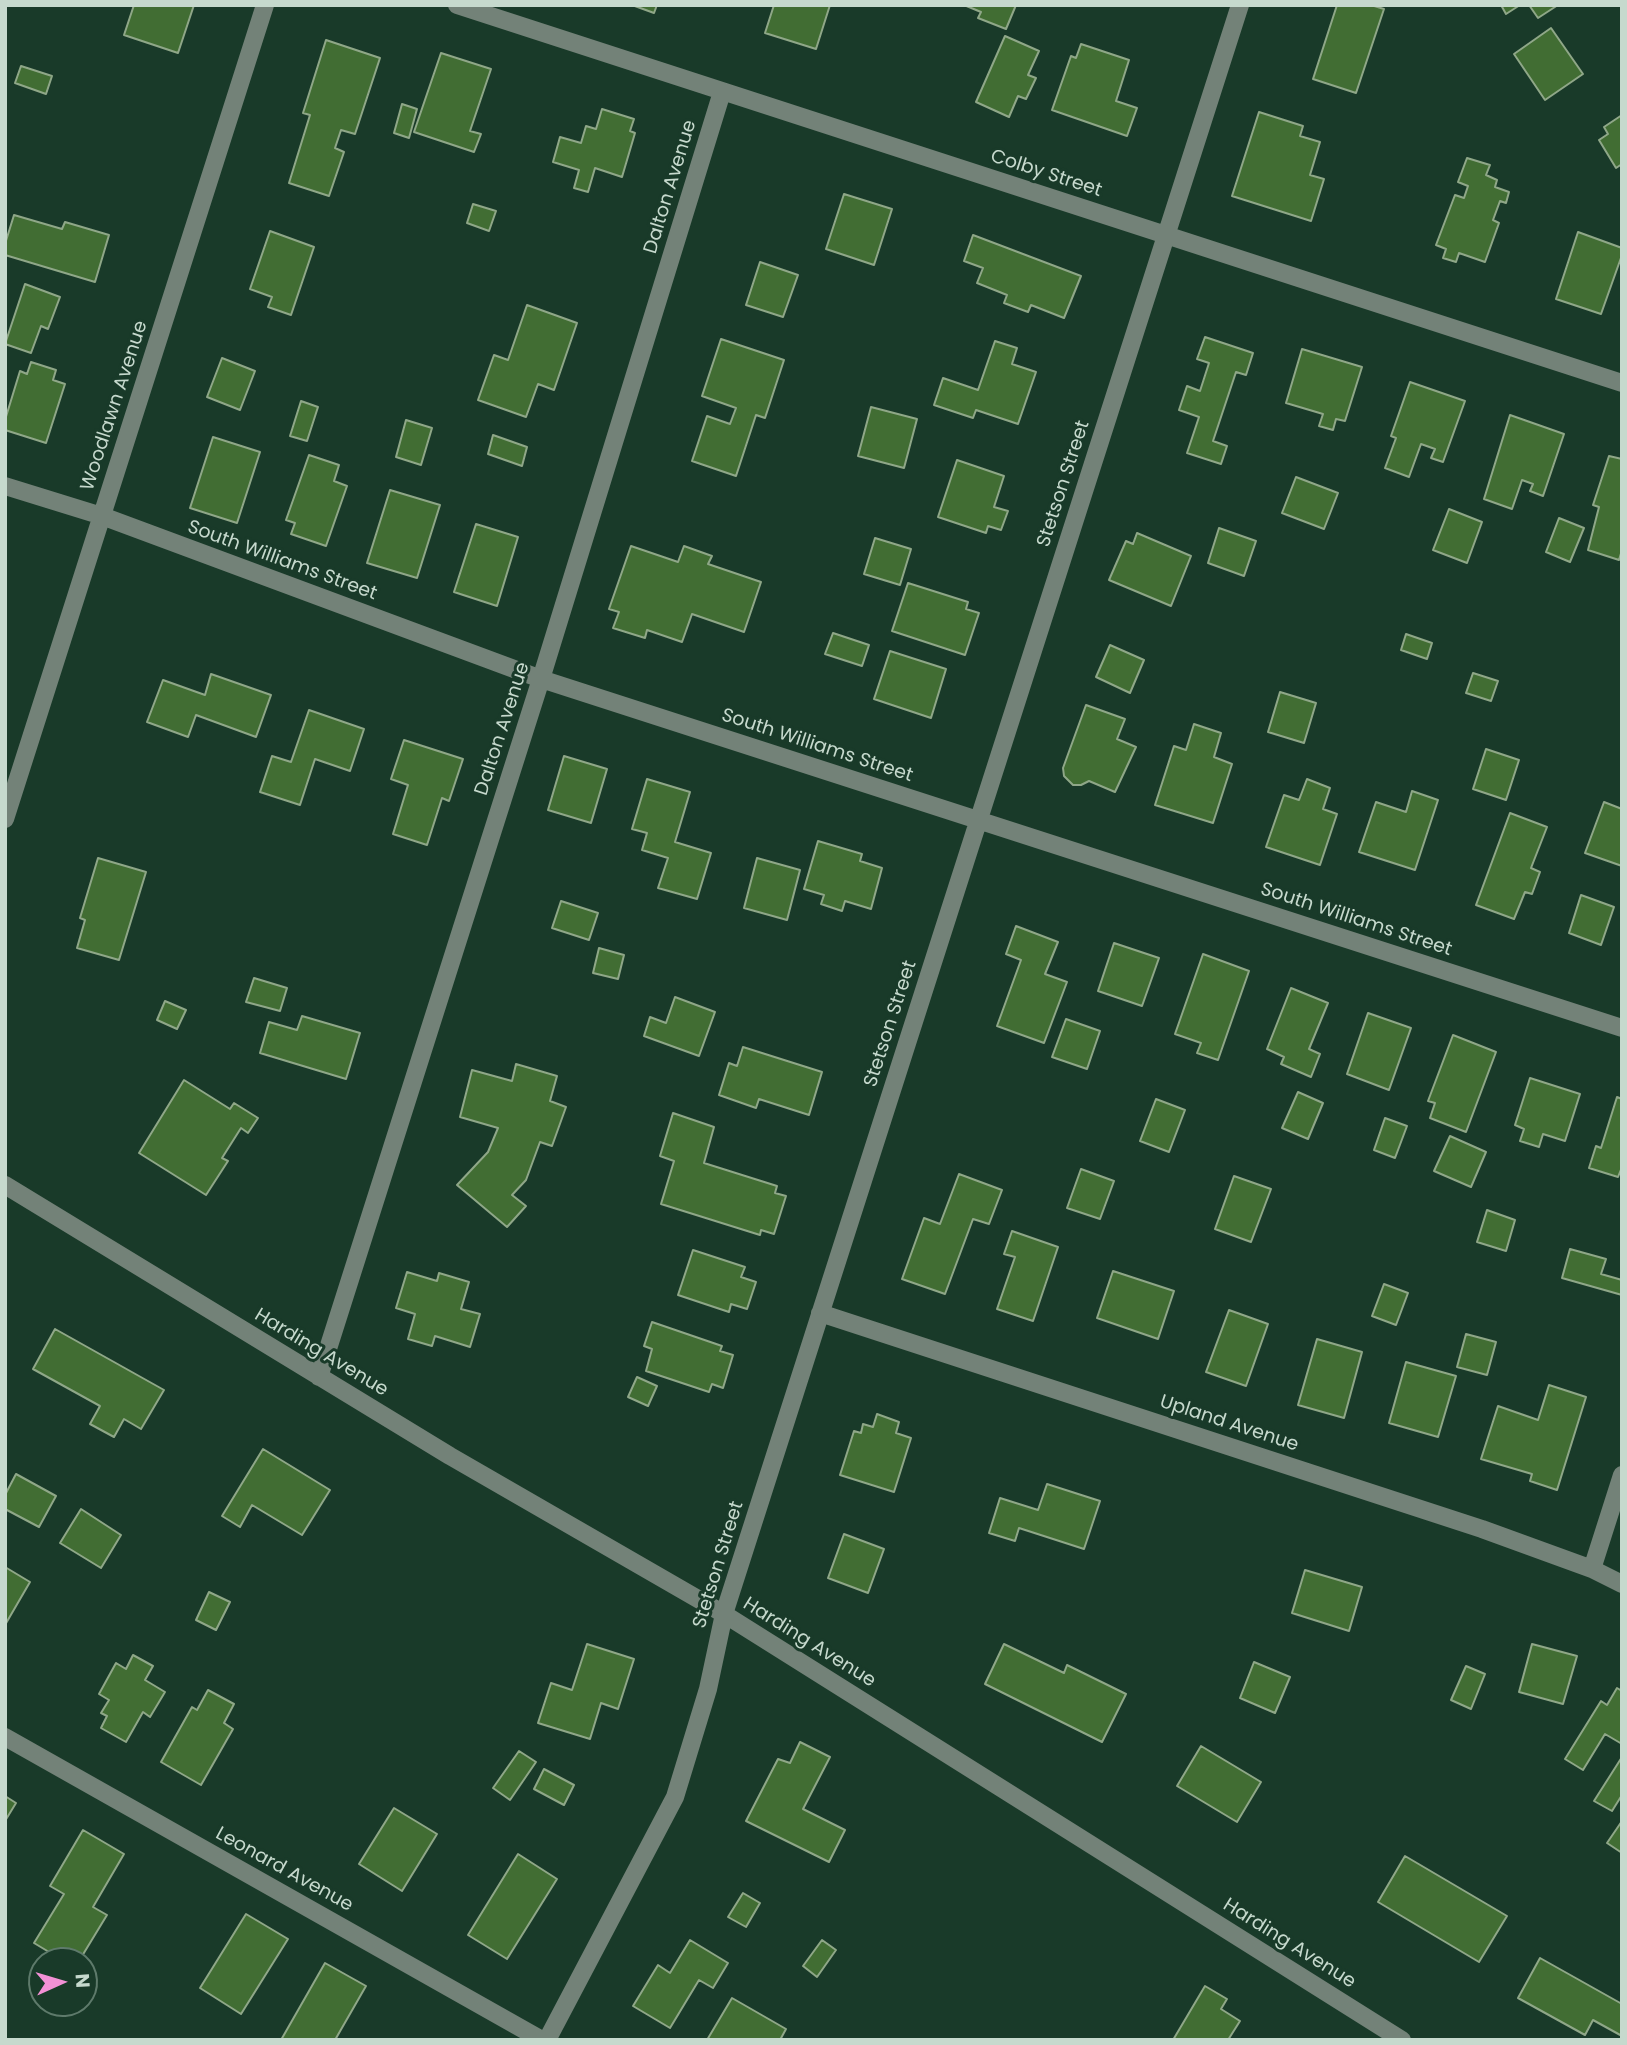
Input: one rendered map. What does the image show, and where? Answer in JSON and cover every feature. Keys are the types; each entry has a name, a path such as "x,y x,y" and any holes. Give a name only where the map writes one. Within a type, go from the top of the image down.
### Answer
{"street":[{"name":"Woodlawn Avenue","path":"5,819 265,5"},
{"name":"Colby Street","path":"457,5 1622,383"},
{"name":"Stetson Street","path":"545,2040 675,1797 708,1689 724,1614 1240,5"},
{"name":"Dalton Avenue","path":"319,1377 541,679 722,92"},
{"name":"South Williams Street","path":"5,486 102,516 541,679 1622,1028"},
{"name":"Harding Avenue","path":"5,1185 450,1456 724,1614 1402,2040"},
{"name":"Upland Avenue","path":"821,1312 1469,1525 1591,1569 1622,1584"},
{"path":"1591,1569 1622,1475"},
{"name":"Leonard Avenue","path":"5,1737 545,2040"}],"building":[{"path":"134,5 194,5 178,53 124,35"},
{"path":"632,5 657,5 654,13"},
{"path":"774,5 830,5 816,49 765,33"},
{"path":"964,5 1016,5 1006,29 978,18 981,12"},
{"path":"1337,5 1371,5 1384,9 1356,93 1313,79"},
{"path":"1501,5 1520,5 1506,14"},
{"path":"1529,5 1558,5 1538,18"},
{"path":"1551,28 1583,74 1545,100 1514,54"},
{"path":"1005,36 1039,51 1028,75 1036,78 1026,99 1018,96 1009,117 976,102"},
{"path":"326,40 380,58 355,134 341,130 335,148 344,152 329,196 289,183 310,115 303,113"},
{"path":"1081,44 1129,60 1116,101 1137,108 1127,136 1052,110 1071,56 1076,58"},
{"path":"441,53 491,69 470,131 481,134 474,152 414,132"},
{"path":"21,66 52,76 46,94 15,83"},
{"path":"402,104 417,109 409,138 394,133"},
{"path":"602,109 634,119 630,131 635,133 622,177 595,168 588,192 574,188 579,170 553,162 560,137 581,143 586,126 596,129"},
{"path":"1259,112 1303,126 1300,136 1320,142 1310,175 1324,179 1311,221 1232,196"},
{"path":"1622,115 1622,164 1616,168 1599,140 1608,134 1604,127"},
{"path":"1467,158 1490,165 1486,175 1497,180 1495,187 1509,192 1506,203 1500,201 1493,220 1499,223 1485,262 1459,253 1456,262 1443,258 1446,249 1436,245 1455,195 1464,198 1468,186 1458,182"},
{"path":"844,194 892,209 874,265 826,249"},
{"path":"473,204 496,211 489,231 467,223"},
{"path":"14,215 62,229 65,222 109,235 95,282 5,255 5,244"},
{"path":"270,231 314,247 291,315 268,307 272,297 250,289"},
{"path":"1578,232 1622,248 1622,255 1601,314 1556,299"},
{"path":"973,235 1081,276 1064,318 1031,305 1028,312 1004,303 1007,295 977,283 983,268 964,261"},
{"path":"760,262 798,275 783,317 746,305"},
{"path":"25,284 60,297 48,329 41,326 31,353 5,344"},
{"path":"527,305 577,323 554,390 538,384 526,417 478,400 494,355 508,360"},
{"path":"1205,337 1253,353 1246,375 1236,372 1213,441 1227,446 1221,464 1187,453 1199,417 1179,410 1187,386 1200,391 1209,363 1197,359"},
{"path":"721,339 784,360 765,418 756,415 736,476 692,461 707,416 730,424 736,408 702,396"},
{"path":"995,341 1017,348 1012,364 1036,372 1018,424 976,410 973,418 934,405 943,378 978,390"},
{"path":"1302,349 1362,367 1345,421 1336,419 1333,430 1319,426 1323,414 1286,403"},
{"path":"222,358 255,371 240,410 207,397"},
{"path":"31,362 56,370 53,380 65,384 46,443 5,430 5,420 20,371 27,374"},
{"path":"1410,382 1465,401 1443,462 1431,458 1435,449 1421,444 1409,477 1385,468 1396,438 1391,436"},
{"path":"301,401 318,407 307,441 290,436"},
{"path":"871,407 917,419 904,468 858,456"},
{"path":"1510,415 1564,434 1543,496 1530,491 1533,484 1522,480 1512,509 1484,499"},
{"path":"406,420 432,428 421,465 396,457"},
{"path":"493,435 527,447 522,466 488,454"},
{"path":"213,437 260,452 237,523 190,508"},
{"path":"309,455 339,465 334,481 347,486 326,546 291,534 295,523 286,520"},
{"path":"1609,456 1622,459 1622,550 1619,560 1588,550 1599,507 1593,505"},
{"path":"957,460 1004,476 994,507 1008,511 1001,530 988,526 986,533 938,517"},
{"path":"1296,477 1338,493 1324,529 1282,513"},
{"path":"390,490 440,505 417,578 367,563"},
{"path":"1449,509 1482,522 1467,563 1433,550"},
{"path":"1559,518 1584,528 1570,562 1546,552"},
{"path":"476,524 518,537 497,606 454,592"},
{"path":"1219,528 1256,541 1244,576 1208,563"},
{"path":"1137,533 1191,556 1171,606 1109,580 1126,541 1133,544"},
{"path":"875,538 911,549 900,585 864,574"},
{"path":"631,546 678,562 684,546 712,556 708,564 761,582 744,632 692,614 682,642 647,630 645,638 613,628 619,612 609,609"},
{"path":"908,583 968,602 966,609 979,613 965,655 892,631"},
{"path":"833,633 869,645 862,666 825,654"},
{"path":"1406,634 1432,643 1427,659 1401,650"},
{"path":"1110,645 1144,660 1130,693 1096,677"},
{"path":"890,651 946,669 931,718 874,699"},
{"path":"1473,673 1498,681 1491,701 1466,693"},
{"path":"211,674 271,695 256,737 196,715 188,737 147,722 163,680 205,695"},
{"path":"1280,692 1316,703 1304,743 1268,732"},
{"path":"1086,705 1125,719 1117,739 1136,747 1115,792 1089,781 1073,785 1064,776 1063,768"},
{"path":"309,710 364,729 350,771 315,759 300,805 260,792 272,756 291,762"},
{"path":"1194,724 1221,733 1214,757 1232,764 1213,823 1155,805 1174,746 1186,750"},
{"path":"404,740 463,759 449,801 442,798 427,845 393,834 408,785 391,779"},
{"path":"1486,749 1519,760 1506,800 1473,789"},
{"path":"564,756 607,769 591,823 548,810"},
{"path":"647,779 690,792 675,842 711,853 697,899 658,888 668,858 642,850 647,833 632,829"},
{"path":"1307,779 1330,788 1323,809 1337,814 1320,865 1266,847 1284,795 1299,800"},
{"path":"1412,791 1438,800 1415,870 1359,852 1376,802 1406,812"},
{"path":"1604,802 1622,809 1622,866 1585,853"},
{"path":"1510,813 1547,827 1531,868 1540,872 1532,894 1525,892 1514,919 1476,905"},
{"path":"818,841 862,854 860,861 882,868 871,909 845,901 842,911 821,904 824,895 804,889"},
{"path":"98,858 146,872 119,960 77,948 85,920 80,918"},
{"path":"757,858 800,870 787,920 744,908"},
{"path":"1581,895 1614,907 1601,945 1569,933"},
{"path":"561,901 598,913 589,940 552,928"},
{"path":"1016,926 1058,942 1045,974 1067,982 1044,1043 997,1026 1021,960 1006,954"},
{"path":"1114,943 1159,958 1142,1006 1098,991"},
{"path":"599,948 624,955 618,979 593,973"},
{"path":"1203,954 1249,971 1218,1060 1197,1053 1201,1043 1175,1034"},
{"path":"254,978 287,988 280,1011 246,1002"},
{"path":"1291,988 1328,1003 1309,1049 1320,1054 1311,1077 1281,1064 1284,1057 1267,1049"},
{"path":"675,997 715,1012 699,1056 644,1036 650,1017 666,1023"},
{"path":"165,1001 186,1010 177,1029 157,1020"},
{"path":"1368,1013 1411,1028 1389,1090 1347,1074"},
{"path":"302,1016 360,1033 346,1079 260,1053 269,1022 297,1030"},
{"path":"1066,1019 1100,1031 1087,1069 1052,1057"},
{"path":"1453,1035 1496,1052 1466,1132 1430,1118 1435,1103 1428,1101"},
{"path":"743,1047 822,1072 809,1115 759,1099 756,1108 719,1095 729,1063 737,1066"},
{"path":"516,1064 557,1076 550,1101 566,1107 552,1146 540,1142 526,1180 512,1195 526,1206 507,1227 457,1185 488,1152 498,1128 460,1117 472,1070 512,1081"},
{"path":"1530,1078 1580,1094 1565,1141 1543,1134 1539,1147 1520,1141 1524,1129 1515,1125"},
{"path":"184,1080 230,1109 234,1103 258,1118 248,1133 241,1128 222,1158 228,1161 206,1195 139,1153"},
{"path":"1298,1092 1323,1103 1308,1139 1282,1128"},
{"path":"1617,1097 1622,1099 1622,1167 1618,1177 1589,1168 1596,1146 1601,1148"},
{"path":"1156,1099 1185,1110 1169,1152 1140,1141"},
{"path":"673,1113 714,1127 704,1163 777,1186 775,1193 786,1196 774,1234 761,1230 760,1235 661,1204 674,1161 660,1156"},
{"path":"1385,1118 1407,1126 1395,1158 1374,1150"},
{"path":"1450,1136 1486,1152 1471,1187 1434,1171"},
{"path":"1081,1169 1114,1181 1100,1219 1067,1208"},
{"path":"959,1174 1002,1190 989,1224 973,1219 945,1294 902,1279 924,1218 940,1224"},
{"path":"1234,1176 1271,1189 1251,1242 1215,1229"},
{"path":"1487,1210 1515,1220 1506,1251 1477,1242"},
{"path":"1012,1231 1058,1247 1033,1321 997,1309 1015,1257 1004,1254"},
{"path":"1570,1249 1606,1259 1601,1274 1622,1280 1622,1295 1562,1278"},
{"path":"693,1250 745,1267 741,1277 756,1282 747,1309 731,1304 729,1312 678,1295"},
{"path":"1113,1271 1174,1291 1158,1339 1097,1318"},
{"path":"407,1272 437,1281 439,1273 469,1282 461,1309 480,1314 470,1347 435,1336 432,1346 408,1339 415,1314 396,1308"},
{"path":"1384,1284 1408,1293 1396,1325 1372,1316"},
{"path":"1229,1310 1268,1324 1246,1386 1206,1372"},
{"path":"652,1322 722,1346 720,1351 733,1355 723,1388 712,1384 709,1392 646,1371 652,1349 644,1346"},
{"path":"55,1329 164,1390 141,1429 124,1419 114,1437 90,1424 100,1406 33,1369"},
{"path":"1466,1334 1496,1342 1487,1375 1457,1367"},
{"path":"1317,1339 1362,1352 1344,1418 1298,1405"},
{"path":"1406,1362 1456,1376 1438,1437 1389,1423"},
{"path":"637,1377 657,1386 648,1406 628,1397"},
{"path":"1549,1385 1586,1397 1557,1490 1530,1481 1532,1474 1481,1459 1498,1406 1538,1420"},
{"path":"877,1414 899,1422 896,1433 911,1438 894,1492 840,1475 854,1431 861,1433 863,1424 873,1427"},
{"path":"263,1449 330,1490 302,1535 252,1505 240,1527 222,1516"},
{"path":"16,1474 56,1496 39,1527 5,1509 5,1495"},
{"path":"1047,1484 1100,1501 1084,1549 1019,1528 1015,1541 989,1533 1000,1498 1038,1510"},
{"path":"81,1509 121,1535 101,1568 60,1543"},
{"path":"844,1534 884,1549 868,1593 828,1578"},
{"path":"5,1567 30,1582 5,1625"},
{"path":"1305,1570 1362,1587 1349,1631 1292,1613"},
{"path":"209,1592 230,1602 216,1630 196,1620"},
{"path":"587,1644 634,1659 618,1709 601,1703 590,1739 538,1723 551,1683 572,1690"},
{"path":"1004,1644 1064,1673 1067,1665 1126,1694 1102,1742 985,1684"},
{"path":"1532,1644 1577,1656 1563,1704 1519,1692"},
{"path":"133,1655 153,1666 145,1680 165,1692 150,1717 143,1712 126,1742 101,1728 107,1716 101,1713 109,1700 99,1694 116,1663 126,1669"},
{"path":"1254,1662 1290,1677 1275,1713 1240,1698"},
{"path":"1466,1666 1485,1674 1471,1709 1451,1700"},
{"path":"1617,1688 1622,1691 1622,1744 1605,1734 1583,1770 1565,1759 1601,1701 1607,1705"},
{"path":"208,1690 234,1704 224,1723 233,1729 201,1785 161,1762 192,1707 197,1710"},
{"path":"800,1742 830,1757 803,1809 845,1830 829,1862 746,1821 778,1759 790,1763"},
{"path":"1201,1746 1261,1782 1237,1822 1177,1786"},
{"path":"519,1751 536,1762 510,1800 493,1788"},
{"path":"1622,1757 1622,1795 1612,1811 1594,1801"},
{"path":"544,1769 574,1785 564,1805 534,1789"},
{"path":"5,1796 16,1803 5,1821"},
{"path":"394,1808 437,1834 402,1891 359,1864"},
{"path":"1622,1821 1622,1853 1607,1843"},
{"path":"83,1830 124,1854 93,1907 107,1915 88,1947 41,1947 34,1943 64,1894 50,1886"},
{"path":"518,1854 557,1879 507,1959 468,1935"},
{"path":"1405,1856 1507,1916 1479,1962 1378,1902"},
{"path":"743,1893 760,1903 746,1927 728,1917"},
{"path":"246,1914 288,1939 241,2014 200,1988"},
{"path":"690,1940 728,1963 713,1988 699,1980 670,2028 633,2006 658,1965 670,1973"},
{"path":"822,1940 836,1950 817,1977 803,1966"},
{"path":"1540,1958 1622,2004 1622,2036 1593,2020 1585,2035 1518,1998"},
{"path":"325,1963 366,1986 335,2040 281,2040"},
{"path":"1205,1986 1227,1999 1221,2009 1240,2021 1228,2040 1173,2040"},
{"path":"732,1998 786,2029 780,2040 707,2040"}]}
